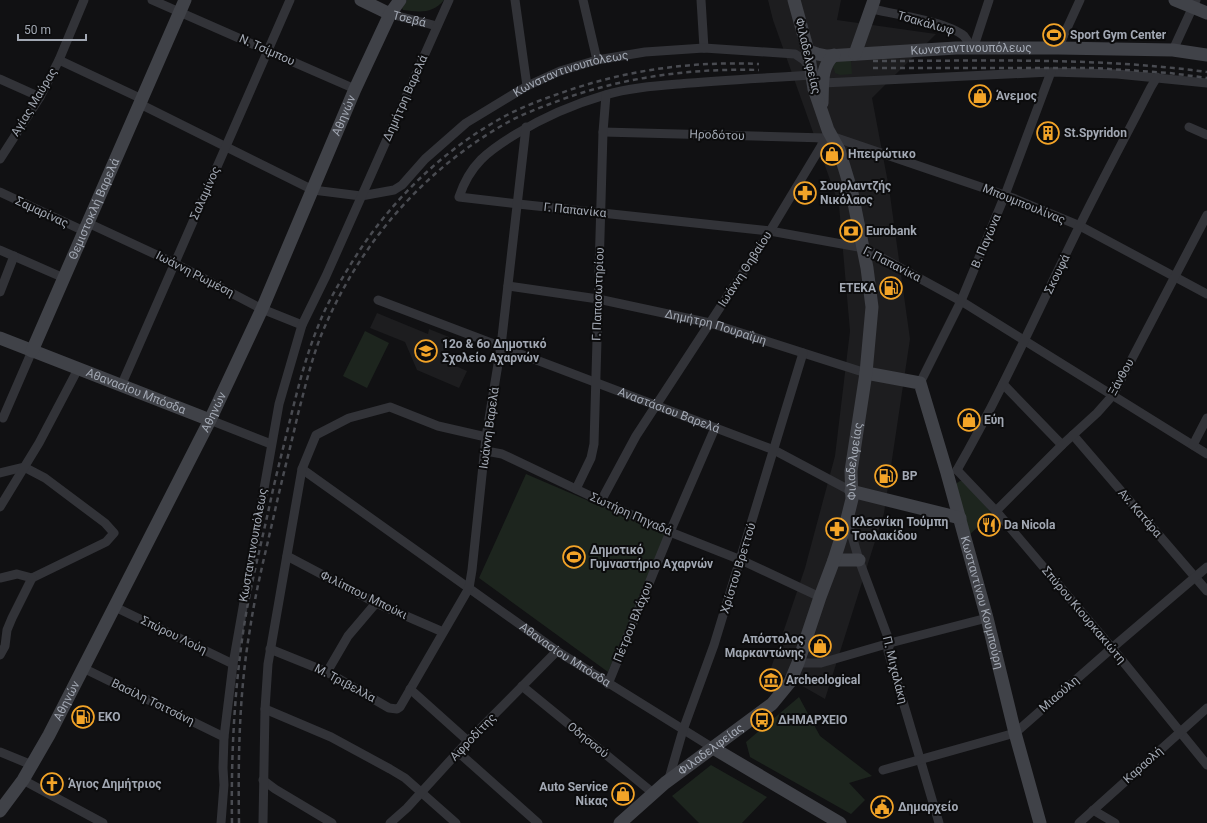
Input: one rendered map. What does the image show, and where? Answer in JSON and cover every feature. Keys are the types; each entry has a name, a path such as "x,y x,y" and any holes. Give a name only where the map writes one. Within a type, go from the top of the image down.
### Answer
{"main road":[{"name":"Τσεβά","path":"361,0 390,14"},
{"name":"Αθηνών","path":"0,810 23,780 64,706 210,420 262,308 355,89 390,14 400,0"},
{"name":"Φιλαδελφείας","path":"620,823 668,782 772,704 790,682 834,560 852,499 851,471 866,373 872,307 864,248 852,193 839,150 829,137 814,89 808,51 794,0"},
{"path":"1175,0 1194,4 1207,13"},
{"path":"855,54 873,4"},
{"name":"Θεμιστοκλή Βαρελά","path":"32,351 182,6"},
{"name":"Κωνσταντινουπόλεως","path":"808,51 817,54 834,55 956,48 1058,48 1173,50 1207,55"},
{"name":"Φιλαδελφείας","path":"822,113 824,70 829,60 834,55"},
{"name":"Αθανασίου Μπόσδα","path":"0,338 210,420"},
{"name":"Δημήτρη Πουραΐμη","path":"866,373 920,383"},
{"name":"Κωσταντίνου Κουμπούρη","path":"920,383 952,472 960,518 987,618 1015,733 1040,823"},
{"name":"Αναστάσιου Βαρελά","path":"851,491 960,518"},
{"path":"834,560 859,560"},
{"name":"Αθανασίου Μπόσδα","path":"713,748 840,823"}],"street":[{"name":"Αγίας Μαύρας","path":"0,159 3,147 40,97 59,60 84,0"},
{"name":"N. Τσίμπου","path":"152,0 182,6 268,50 355,89"},
{"name":"Σαλαμίνος","path":"120,386 290,0"},
{"name":"Δημήτρη Βαρελά","path":"361,196 449,0"},
{"path":"515,0 527,86"},
{"path":"583,0 597,60"},
{"path":"701,0 704,48"},
{"path":"973,49 989,0"},
{"path":"1058,48 1080,0"},
{"name":"Τσακάλωφ","path":"873,4 954,31 964,37 973,49"},
{"path":"1173,50 1194,4"},
{"name":"Τσεβά","path":"390,14 437,26"},
{"name":"Κωνσταντινουπόλεως","path":"59,60 226,147 313,190 361,196 394,190 402,185 424,159 466,123 527,86 560,71 597,60 645,52 704,48 795,54 804,60 811,72"},
{"path":"526,127 560,111 606,95 654,86 811,72"},
{"name":"Κωνσταντινουπόλεως","path":"823,83 1051,72 1117,74 1207,83"},
{"name":"Β. Παγώνα","path":"920,383 960,301 1005,195 1051,72"},
{"name":"Σκουφά","path":"952,472 966,456 1080,226 1157,77"},
{"path":"0,79 40,97"},
{"name":"Γ. Παπασωτηρίου","path":"576,489 591,458 594,444 603,132 606,95"},
{"name":"Γ. Παπανίκα","path":"526,127 499,144 480,159 464,182 459,197 770,232 864,248 960,301 1207,454"},
{"name":"Ιωάννη Βαρελά","path":"396,709 400,707 469,588 486,451 486,437 501,346 526,127"},
{"path":"1189,127 1207,135"},
{"name":"Ηροδότου","path":"603,132 829,137"},
{"name":"Μπουμπουλίνας","path":"829,137 1005,195 1080,226 1207,294"},
{"name":"Ιωάννη Θηβαίου","path":"601,501 636,436 770,232 829,137"},
{"name":"Σαμαρίνας","path":"0,192 86,227"},
{"path":"302,325 326,276 361,196"},
{"name":"Ξάνθου","path":"996,510 1097,413 1113,395 1207,215"},
{"name":"Ιωάννη Ρωμέση","path":"86,227 174,263 262,308 302,325"},
{"path":"0,250 64,278"},
{"path":"0,292 14,256"},
{"name":"Δημήτρη Πουραΐμη","path":"508,286 598,299 710,323 866,373"},
{"name":"Αναστάσιου Βαρελά","path":"378,300 774,450 851,491"},
{"name":"Κωσταντινουπόλεως","path":"221,823 224,785 222,768 224,737 233,664 279,404 302,325"},
{"name":"Θεμιστοκλή Βαρελά","path":"4,418 32,351"},
{"name":"Χρίστου Βρεττού","path":"668,782 683,730 714,645 741,560 803,353"},
{"path":"0,507 39,443 78,369"},
{"path":"1003,384 1062,445"},
{"path":"263,823 265,709 270,650 302,469 316,435 349,418 381,408 390,407 438,426 486,437"},
{"path":"1193,445 1207,418"},
{"name":"Αθανασίου Μπόσδα","path":"210,420 271,444"},
{"name":"Πέτρου Βλάχου","path":"608,684 670,532 715,428"},
{"name":"Αν. Κατάρα","path":"1073,435 1207,591"},
{"name":"Σωτήρη Πηγαδά","path":"486,451 502,454 601,501 670,532 741,560 820,597"},
{"path":"0,473 24,467 45,478 105,523 114,533 106,542 32,578 7,630 5,646 0,655"},
{"name":"Αθανασίου Μπόσδα","path":"302,469 557,651 713,748"},
{"name":"Σπύρου Κιουρκακιώτη","path":"952,472 996,510 1207,764"},
{"name":"Π. Μιχαλάκη","path":"847,519 859,560 890,643 888,651 939,823"},
{"name":"Φιλίππου Μπούκι","path":"287,556 376,603 443,632"},
{"name":"Μιαούλη","path":"883,770 1015,733 1207,567"},
{"path":"0,578 17,574 32,578"},
{"path":"327,672 348,636 376,603"},
{"name":"Σπύρου Λούη","path":"115,607 233,664"},
{"path":"798,663 821,663 890,643 987,618"},
{"name":"Μ. Τριβελλα","path":"270,650 327,672 389,708 396,709"},
{"name":"Αφροδίτης","path":"390,823 421,793 468,741 557,651"},
{"name":"Βασίλη Τσιτσάνη","path":"83,668 224,737"},
{"name":"Οδησσού","path":"522,686 654,793"},
{"path":"410,689 468,741"},
{"name":"Καραολή","path":"1078,823 1207,708"},
{"path":"265,709 331,737 405,778 456,823"},
{"path":"0,752 32,765"},
{"path":"458,752 538,823"},
{"path":"23,780 103,823"},
{"path":"263,780 275,789 332,823"},
{"path":"1093,810 1115,823"}],"shaded area":[{"path":"407,0 444,0 435,8 420,11 403,10 402,8"},
{"path":"768,0 841,0 837,20 936,34 872,98 889,188 910,339 884,513 825,699 771,668 805,568 835,456 850,331 839,205 773,20"},
{"path":"851,60 852,74 840,75 835,73 833,66 836,62"},
{"name":"12ο & 6ο Δημοτικό Σχολείο Αχαρνών","path":"377,313 428,334 429,329 449,337 440,359 467,371 459,388 417,370 405,342 370,328"},
{"path":"365,331 389,343 367,388 343,376"},
{"name":"Δημοτικό Γυμναστήριο Αχαρνών","path":"526,474 668,535 608,672 479,578"},
{"path":"960,481 965,481 992,514 968,536 953,488"},
{"path":"799,697 820,736 872,776 849,783 865,800 851,814 750,757 746,742"},
{"path":"711,765 767,797 742,823 699,823 672,796"}],"railway":[{"path":"873,61 1083,62 1166,67 1207,72"},
{"path":"232,823 232,775 237,680 248,602 274,486 299,384 314,336 335,291 369,237 403,196 441,159 484,128 520,109 585,85 634,73 709,64 759,64"},
{"path":"873,68 1095,68 1170,73 1207,78"},
{"path":"239,823 239,750 241,702 246,653 258,583 298,414 321,335 341,293 379,234 401,208 452,160 480,139 510,121 536,109 587,91 635,80 684,72 759,70"}],"place":[{"name":"Sport Gym Center","path":"1054,35"},
{"name":"Άνεμος","path":"980,96"},
{"name":"St.Spyridon","path":"1048,133"},
{"name":"Ηπειρώτικο","path":"832,154"},
{"name":"Σουρλαντζής Νικόλαος","path":"805,193"},
{"name":"Eurobank","path":"851,231"},
{"name":"ΕΤΕΚΑ","path":"891,288"},
{"name":"12ο & 6ο Δημοτικό Σχολείο Αχαρνών","path":"426,351"},
{"name":"Εύη","path":"969,420"},
{"name":"BP","path":"886,476"},
{"name":"Da Nicola","path":"989,525"},
{"name":"Κλεονίκη Τούμπη Τσολακίδου","path":"837,529"},
{"name":"Δημοτικό Γυμναστήριο Αχαρνών","path":"574,557"},
{"name":"Απόστολος Μαρκαντώνης","path":"820,646"},
{"name":"Archeological","path":"771,680"},
{"name":"EKO","path":"83,717"},
{"name":"ΔΗΜΑΡΧΕΙΟ","path":"762,720"},
{"name":"Άγιος Δημήτριος","path":"52,784"},
{"name":"Auto Service Νίκας","path":"623,794"},
{"name":"Δημαρχείο","path":"882,807"}]}
